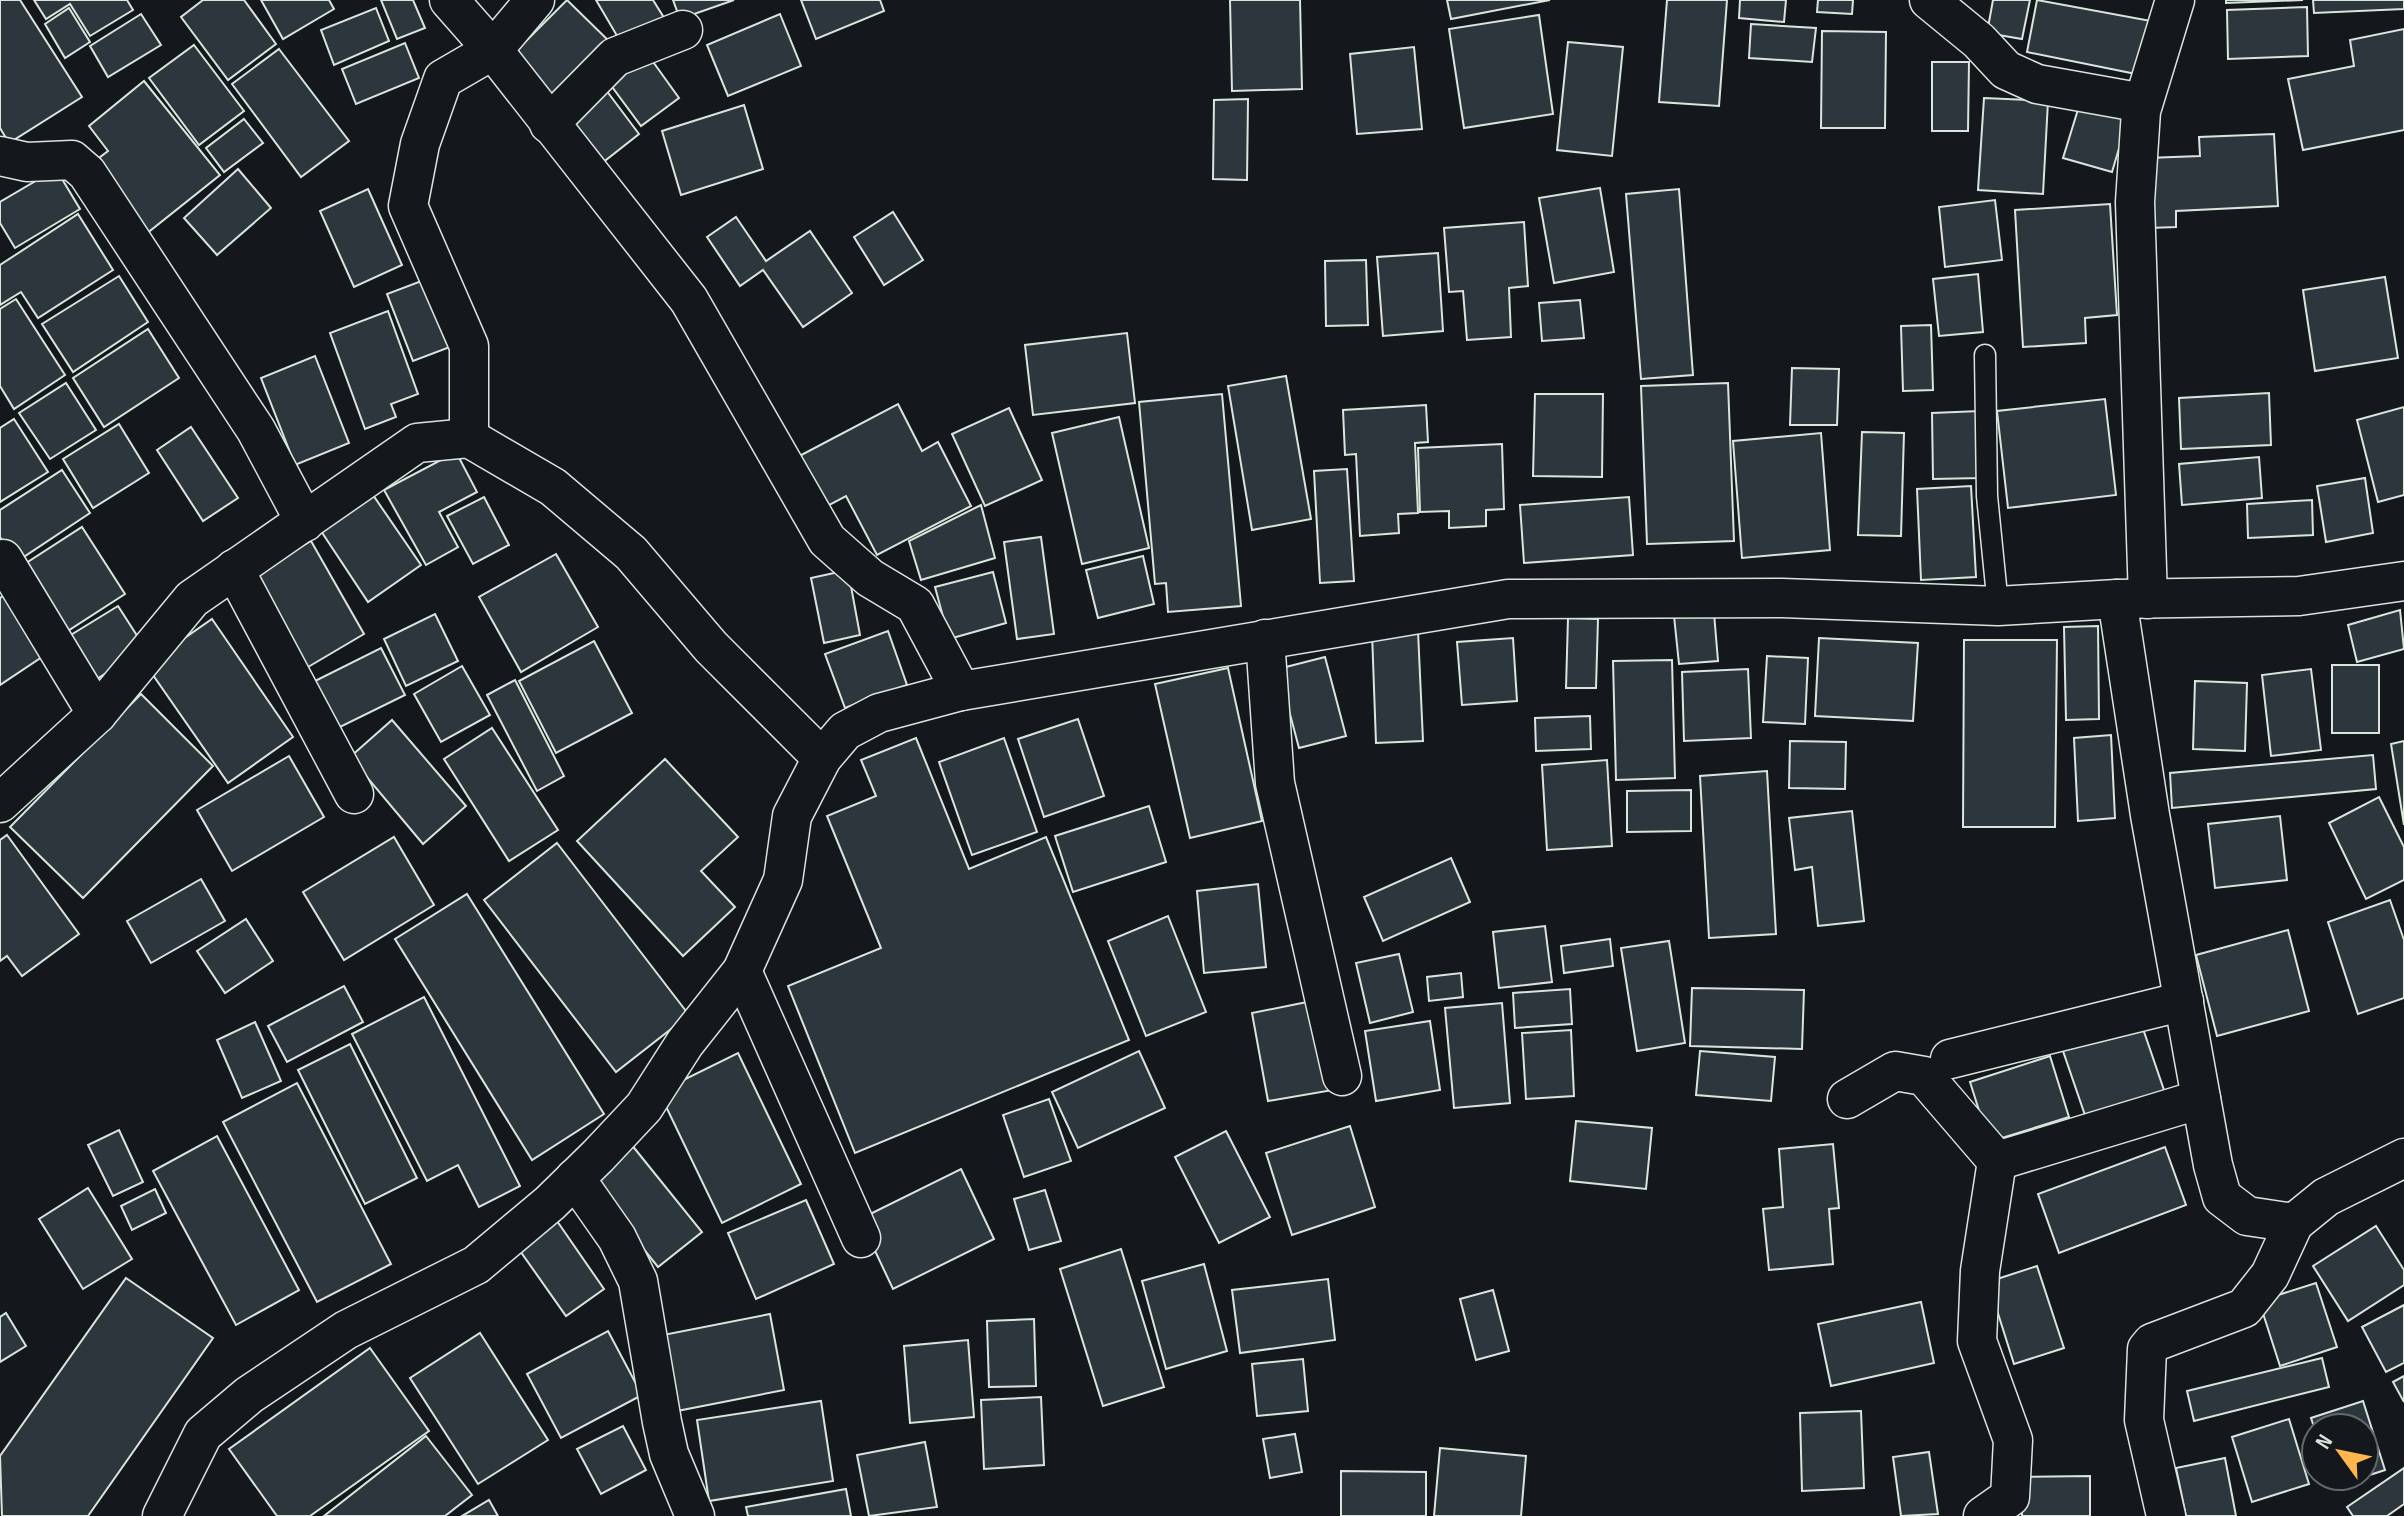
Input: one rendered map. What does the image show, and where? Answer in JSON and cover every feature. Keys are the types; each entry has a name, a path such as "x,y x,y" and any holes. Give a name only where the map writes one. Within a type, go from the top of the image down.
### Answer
{"street":[{"path":"449,0 493,50 689,300 827,540 870,578 915,605 961,691"},
{"path":"469,438 469,346 408,206 420,144 443,79 493,50 535,0"},
{"path":"1929,0 1979,41 2006,70 2037,84 2143,103"},
{"path":"2175,0 2143,103 2135,202 2132,599 2184,1001 2222,1197 2247,1216 2294,1223"},
{"path":"549,124 615,57 683,30"},
{"path":"0,156 27,162 72,160 87,173 256,430 305,522"},
{"path":"0,803 97,714 192,599 417,443 469,438 553,487 631,553 711,647 822,758"},
{"path":"3,559 97,714"},
{"path":"234,569 354,794"},
{"path":"162,1516 203,1434 249,1395 346,1330 476,1265 575,1178 644,1107 685,1043 742,971 783,880 792,816 822,758 845,731 879,713 961,691 1508,599 1782,598 1998,606 2132,599 2299,596 2404,581"},
{"path":"1265,639 1275,783 1342,1076"},
{"path":"742,971 861,1238"},
{"path":"1950,1059 2184,1001"},
{"path":"1847,1099 1895,1071 1924,1076 1997,1161 1980,1271 1977,1341 2013,1440 2010,1497 1983,1516"},
{"path":"1997,1161 2201,1099"},
{"path":"2166,1516 2144,1420 2147,1349 2152,1343 2244,1308 2270,1275 2294,1223 2326,1197 2404,1158"},
{"path":"575,1178 617,1238 638,1281 669,1454 695,1516"}],"lane":[{"path":"1985,355 1987,496 1998,606"}],"building":[{"path":"0,0 20,0 82,97 9,143 0,128"},
{"path":"34,0 127,0 133,10 90,36 70,4 46,19"},
{"path":"203,0 244,0 276,44 228,80 181,17"},
{"path":"261,0 329,0 334,9 283,39"},
{"path":"381,0 413,0 425,28 397,39"},
{"path":"567,0 614,46 558,103 511,56"},
{"path":"596,0 653,0 666,21 623,46"},
{"path":"673,0 734,0 680,19"},
{"path":"801,0 880,0 884,11 816,39"},
{"path":"1230,0 1300,0 1302,89 1232,91"},
{"path":"1447,0 1550,0 1451,19"},
{"path":"1667,0 1727,0 1719,106 1659,102"},
{"path":"1740,0 1786,0 1784,22 1739,18"},
{"path":"1818,0 1853,0 1852,14 1817,12"},
{"path":"1993,0 2030,0 2022,39 1987,33"},
{"path":"2037,0 2151,21 2141,75 2027,52"},
{"path":"2226,0 2303,0 2226,3"},
{"path":"2313,0 2404,0 2404,9 2314,13"},
{"path":"2307,7 2308,56 2228,59 2227,10"},
{"path":"69,8 90,42 65,58 45,24"},
{"path":"376,8 389,41 334,65 321,30"},
{"path":"141,14 161,45 108,77 90,46"},
{"path":"780,14 801,66 728,96 707,45"},
{"path":"1539,15 1553,114 1464,128 1449,29"},
{"path":"1751,24 1816,28 1812,62 1749,58"},
{"path":"2404,29 2404,130 2303,150 2288,79 2354,66 2350,40"},
{"path":"1822,31 1886,32 1885,128 1821,128"},
{"path":"1568,42 1623,47 1612,156 1557,150"},
{"path":"405,43 419,78 356,104 342,69"},
{"path":"194,45 244,111 199,145 149,78"},
{"path":"1414,47 1422,129 1357,134 1350,54"},
{"path":"279,49 349,141 301,177 232,84"},
{"path":"646,52 679,98 641,126 607,80"},
{"path":"1932,62 1969,62 1968,131 1932,131"},
{"path":"144,81 220,175 146,234 91,164 108,151 89,126"},
{"path":"603,86 639,134 597,167 560,118"},
{"path":"1984,98 2048,101 2043,194 1978,190"},
{"path":"1248,99 1247,180 1213,179 1214,100"},
{"path":"2080,103 2128,118 2112,172 2063,158"},
{"path":"744,105 763,169 681,195 662,131"},
{"path":"244,119 263,143 224,172 206,148"},
{"path":"2274,134 2278,206 2176,211 2176,227 2149,228 2147,158 2200,156 2199,137"},
{"path":"56,169 80,209 15,248 0,223 0,202"},
{"path":"238,169 271,208 217,255 184,218"},
{"path":"1600,188 1614,272 1554,283 1539,198"},
{"path":"368,189 402,265 354,287 320,211"},
{"path":"1679,189 1693,375 1641,379 1626,194"},
{"path":"1995,200 2002,260 1945,267 1939,207"},
{"path":"2110,204 2117,315 2085,318 2086,343 2023,347 2015,210"},
{"path":"893,212 923,260 884,285 854,237"},
{"path":"78,214 113,270 38,318 21,292 0,305 0,265"},
{"path":"736,217 766,261 810,231 852,293 803,327 763,270 740,286 707,237"},
{"path":"1524,222 1528,286 1509,288 1511,337 1467,340 1463,291 1449,292 1444,228"},
{"path":"1438,253 1443,331 1383,336 1377,257"},
{"path":"1366,260 1368,325 1326,326 1325,261"},
{"path":"1978,274 1983,332 1939,336 1933,279"},
{"path":"119,276 148,322 73,372 42,324"},
{"path":"2385,277 2398,358 2315,371 2303,290"},
{"path":"424,280 450,347 413,361 387,294"},
{"path":"16,299 65,375 14,409 0,386 0,309"},
{"path":"1580,300 1584,338 1542,341 1539,303"},
{"path":"388,311 418,394 391,404 396,417 365,429 330,333"},
{"path":"1931,325 1933,390 1903,391 1901,326"},
{"path":"148,329 179,378 104,427 73,378"},
{"path":"1127,333 1135,403 1033,415 1025,345"},
{"path":"315,356 349,443 295,465 261,378"},
{"path":"1792,368 1839,369 1837,425 1790,425"},
{"path":"1286,376 1311,519 1252,530 1228,386"},
{"path":"66,383 96,430 50,459 19,413"},
{"path":"1728,383 1734,541 1647,544 1641,386"},
{"path":"2269,393 2271,445 2181,449 2179,398"},
{"path":"1222,394 1241,606 1168,612 1166,583 1155,584 1139,402"},
{"path":"1535,394 1603,394 1602,477 1533,476"},
{"path":"2105,399 2116,495 2008,508 1997,411"},
{"path":"898,404 922,451 938,442 971,506 877,555 846,496 814,513 788,462"},
{"path":"1426,405 1428,442 1415,443 1418,513 1398,514 1399,533 1360,536 1356,454 1345,455 1343,410"},
{"path":"2404,407 2404,495 2378,502 2357,420"},
{"path":"1009,408 1042,480 985,506 952,434"},
{"path":"1980,411 1981,478 1933,479 1932,413"},
{"path":"1119,417 1149,548 1082,564 1052,433"},
{"path":"14,419 48,472 0,502 0,428"},
{"path":"119,424 149,473 93,508 63,459"},
{"path":"191,427 238,498 203,521 157,450"},
{"path":"1862,432 1904,433 1901,536 1858,535"},
{"path":"1821,433 1830,550 1742,558 1733,441"},
{"path":"1502,444 1504,509 1486,510 1486,526 1449,528 1449,511 1420,512 1418,448"},
{"path":"456,452 477,492 439,512 458,547 426,565 384,490"},
{"path":"2259,457 2262,498 2182,505 2179,464"},
{"path":"1347,469 1354,581 1320,583 1314,471"},
{"path":"62,470 90,513 16,562 0,537 0,510"},
{"path":"2365,478 2373,533 2326,542 2317,486"},
{"path":"1971,486 1976,577 1921,580 1917,489"},
{"path":"373,495 421,565 368,602 321,531"},
{"path":"484,497 509,545 473,564 447,516"},
{"path":"1629,497 1633,555 1524,563 1520,505"},
{"path":"2312,500 2313,535 2248,538 2247,504"},
{"path":"981,505 995,558 921,580 909,541"},
{"path":"82,527 125,594 63,634 20,567"},
{"path":"1041,537 1054,634 1017,639 1004,542"},
{"path":"311,541 364,634 303,670 249,577"},
{"path":"556,554 598,627 521,672 479,597"},
{"path":"1143,556 1154,604 1098,618 1086,570"},
{"path":"848,570 860,635 824,643 811,578"},
{"path":"993,572 1006,623 949,639 935,587"},
{"path":"11,590 51,651 0,685 0,598"},
{"path":"118,606 145,648 89,684 61,641"},
{"path":"2400,610 2404,649 2357,662 2348,625"},
{"path":"1714,613 1718,661 1679,664 1674,616"},
{"path":"435,614 458,661 406,686 384,639"},
{"path":"1568,618 1598,619 1596,688 1566,688"},
{"path":"212,619 293,737 228,783 146,665"},
{"path":"2098,626 2099,719 2066,720 2064,627"},
{"path":"888,631 907,685 845,708 825,654"},
{"path":"1418,631 1423,741 1376,743 1372,633"},
{"path":"1513,638 1517,701 1462,705 1457,642"},
{"path":"1819,638 1918,643 1913,721 1815,716"},
{"path":"1964,640 2057,640 2055,827 1963,827"},
{"path":"594,641 632,713 556,753 519,681"},
{"path":"381,648 405,695 338,728 315,681"},
{"path":"1767,656 1808,658 1805,724 1763,722"},
{"path":"1325,657 1346,736 1299,748 1278,669"},
{"path":"1672,660 1675,778 1616,780 1613,661"},
{"path":"2332,665 2379,665 2379,733 2332,733"},
{"path":"462,666 490,715 441,742 414,694"},
{"path":"1228,668 1262,821 1190,838 1155,684"},
{"path":"1748,669 1751,738 1684,741 1682,672"},
{"path":"2311,669 2321,750 2271,756 2262,675"},
{"path":"515,680 564,776 537,791 487,695"},
{"path":"2195,681 2247,683 2245,751 2193,749"},
{"path":"141,694 213,766 83,898 10,827"},
{"path":"1590,716 1591,749 1536,751 1535,718"},
{"path":"1078,719 1104,796 1044,817 1018,739"},
{"path":"392,720 466,806 423,844 350,757"},
{"path":"492,728 558,830 509,861 444,759"},
{"path":"2111,735 2115,818 2078,821 2074,738"},
{"path":"916,738 969,869 1046,837 1129,1040 855,1153 788,986 881,948 827,816 876,796 861,760"},
{"path":"1004,738 1037,832 972,855 939,762"},
{"path":"1790,741 1846,742 1845,789 1789,788"},
{"path":"2404,741 2404,825 2391,744"},
{"path":"2373,755 2376,789 2172,808 2170,773"},
{"path":"289,756 324,817 232,871 197,810"},
{"path":"665,759 738,837 701,871 735,907 683,956 577,841"},
{"path":"1607,760 1612,846 1547,850 1542,765"},
{"path":"1767,771 1776,934 1709,938 1700,776"},
{"path":"1691,790 1691,831 1627,832 1627,791"},
{"path":"2379,797 2404,847 2404,880 2366,899 2329,823"},
{"path":"1149,806 1166,862 1073,892 1055,836"},
{"path":"1852,811 1864,921 1818,926 1812,867 1795,870 1789,818"},
{"path":"2280,816 2287,880 2215,888 2208,824"},
{"path":"7,835 79,934 22,976 7,956 0,961 0,840"},
{"path":"394,837 434,905 344,960 303,892"},
{"path":"557,843 689,1015 616,1072 484,900"},
{"path":"1451,858 1470,902 1383,941 1364,897"},
{"path":"201,879 225,921 151,963 127,921"},
{"path":"1258,884 1266,967 1204,973 1197,891"},
{"path":"467,894 604,1114 532,1160 395,939"},
{"path":"2390,900 2404,940 2404,998 2358,1014 2328,922"},
{"path":"1168,916 1206,1012 1146,1036 1108,941"},
{"path":"246,919 273,961 225,993 197,951"},
{"path":"1545,926 1552,982 1499,988 1493,932"},
{"path":"2288,930 2309,1011 2217,1036 2196,955"},
{"path":"1610,939 1613,966 1564,973 1561,946"},
{"path":"1669,941 1685,1043 1637,1051 1621,948"},
{"path":"1399,954 1413,1012 1370,1023 1356,963"},
{"path":"1461,973 1463,997 1429,1001 1427,977"},
{"path":"344,986 363,1022 287,1062 268,1026"},
{"path":"1692,988 1804,990 1802,1049 1690,1046"},
{"path":"1570,989 1572,1024 1515,1028 1513,993"},
{"path":"424,997 520,1186 479,1207 458,1165 427,1181 352,1034"},
{"path":"1317,1000 1333,1090 1268,1101 1252,1013"},
{"path":"1502,1003 1510,1103 1454,1108 1445,1008"},
{"path":"2140,1020 2166,1096 2088,1124 2062,1048"},
{"path":"1430,1021 1440,1090 1376,1101 1365,1031"},
{"path":"255,1022 281,1081 242,1098 217,1040"},
{"path":"1571,1030 1574,1096 1526,1099 1522,1033"},
{"path":"350,1044 417,1178 365,1204 298,1070"},
{"path":"1139,1051 1165,1108 1078,1148 1052,1092"},
{"path":"1700,1051 1775,1057 1771,1101 1696,1095"},
{"path":"738,1053 801,1184 722,1223 659,1092"},
{"path":"2050,1056 2069,1117 1989,1142 1970,1082"},
{"path":"297,1083 391,1264 317,1302 223,1122"},
{"path":"1049,1099 1071,1161 1024,1177 1003,1115"},
{"path":"1576,1121 1652,1128 1646,1189 1570,1181"},
{"path":"1350,1126 1375,1207 1292,1235 1266,1153"},
{"path":"119,1130 143,1182 113,1196 88,1145"},
{"path":"1226,1131 1270,1217 1219,1243 1175,1157"},
{"path":"217,1136 299,1290 236,1325 153,1171"},
{"path":"631,1144 702,1232 658,1267 588,1180"},
{"path":"1833,1144 1839,1208 1829,1209 1833,1264 1769,1270 1763,1209 1783,1207 1779,1149"},
{"path":"2165,1147 2186,1205 2059,1253 2038,1194"},
{"path":"961,1169 994,1239 893,1289 860,1219"},
{"path":"88,1188 132,1259 83,1289 39,1219"},
{"path":"155,1189 166,1213 132,1230 121,1206"},
{"path":"1045,1190 1061,1241 1029,1250 1014,1199"},
{"path":"806,1200 834,1264 756,1299 728,1233"},
{"path":"557,1221 604,1289 566,1316 518,1248"},
{"path":"2376,1226 2404,1270 2404,1285 2348,1321 2313,1266"},
{"path":"1121,1249 1164,1387 1103,1406 1060,1269"},
{"path":"1204,1264 1227,1351 1166,1369 1142,1281"},
{"path":"2037,1266 2064,1348 2014,1364 1988,1282"},
{"path":"126,1278 213,1338 88,1516 2,1516 0,1456"},
{"path":"1328,1279 1335,1340 1240,1353 1232,1290"},
{"path":"2316,1283 2337,1347 2280,1366 2259,1301"},
{"path":"1493,1290 1509,1351 1476,1360 1460,1299"},
{"path":"1921,1302 1934,1363 1831,1386 1818,1324"},
{"path":"2404,1305 2404,1363 2386,1372 2362,1327"},
{"path":"6,1313 26,1346 0,1362 0,1317"},
{"path":"770,1314 784,1390 672,1412 658,1336"},
{"path":"1034,1319 1036,1386 989,1387 987,1321"},
{"path":"608,1331 642,1395 561,1438 527,1374"},
{"path":"480,1333 548,1440 478,1484 410,1378"},
{"path":"968,1340 974,1417 910,1423 904,1346"},
{"path":"370,1348 429,1431 310,1516 277,1516 229,1449"},
{"path":"2322,1358 2329,1387 2194,1421 2187,1391"},
{"path":"1303,1359 1308,1411 1257,1416 1252,1364"},
{"path":"2404,1376 2404,1402 2393,1382"},
{"path":"1041,1397 1044,1465 984,1469 981,1400"},
{"path":"821,1401 833,1481 709,1501 697,1420"},
{"path":"2363,1401 2367,1412 2329,1412"},
{"path":"1861,1411 1864,1488 1802,1491 1800,1413"},
{"path":"2289,1419 2300,1455 2300,1487 2252,1502 2232,1437"},
{"path":"623,1426 646,1470 601,1494 577,1449"},
{"path":"1295,1434 1302,1472 1270,1478 1263,1439"},
{"path":"426,1436 472,1495 445,1516 324,1516"},
{"path":"925,1442 937,1507 869,1516 857,1455"},
{"path":"1440,1448 1526,1456 1521,1516 1434,1516"},
{"path":"1929,1452 1938,1514 1901,1516 1893,1457"},
{"path":"2380,1454 2385,1470 2380,1472"},
{"path":"2225,1458 2236,1516 2186,1516 2176,1468"},
{"path":"2404,1468 2404,1504 2387,1516 2353,1516 2347,1507 2369,1492 2380,1492 2380,1484"},
{"path":"1341,1471 1426,1472 1426,1516 1341,1516"},
{"path":"2090,1476 2090,1516 2022,1516 2021,1477"},
{"path":"846,1489 851,1516 748,1516 746,1507"},
{"path":"489,1500 498,1516 462,1516"}]}
